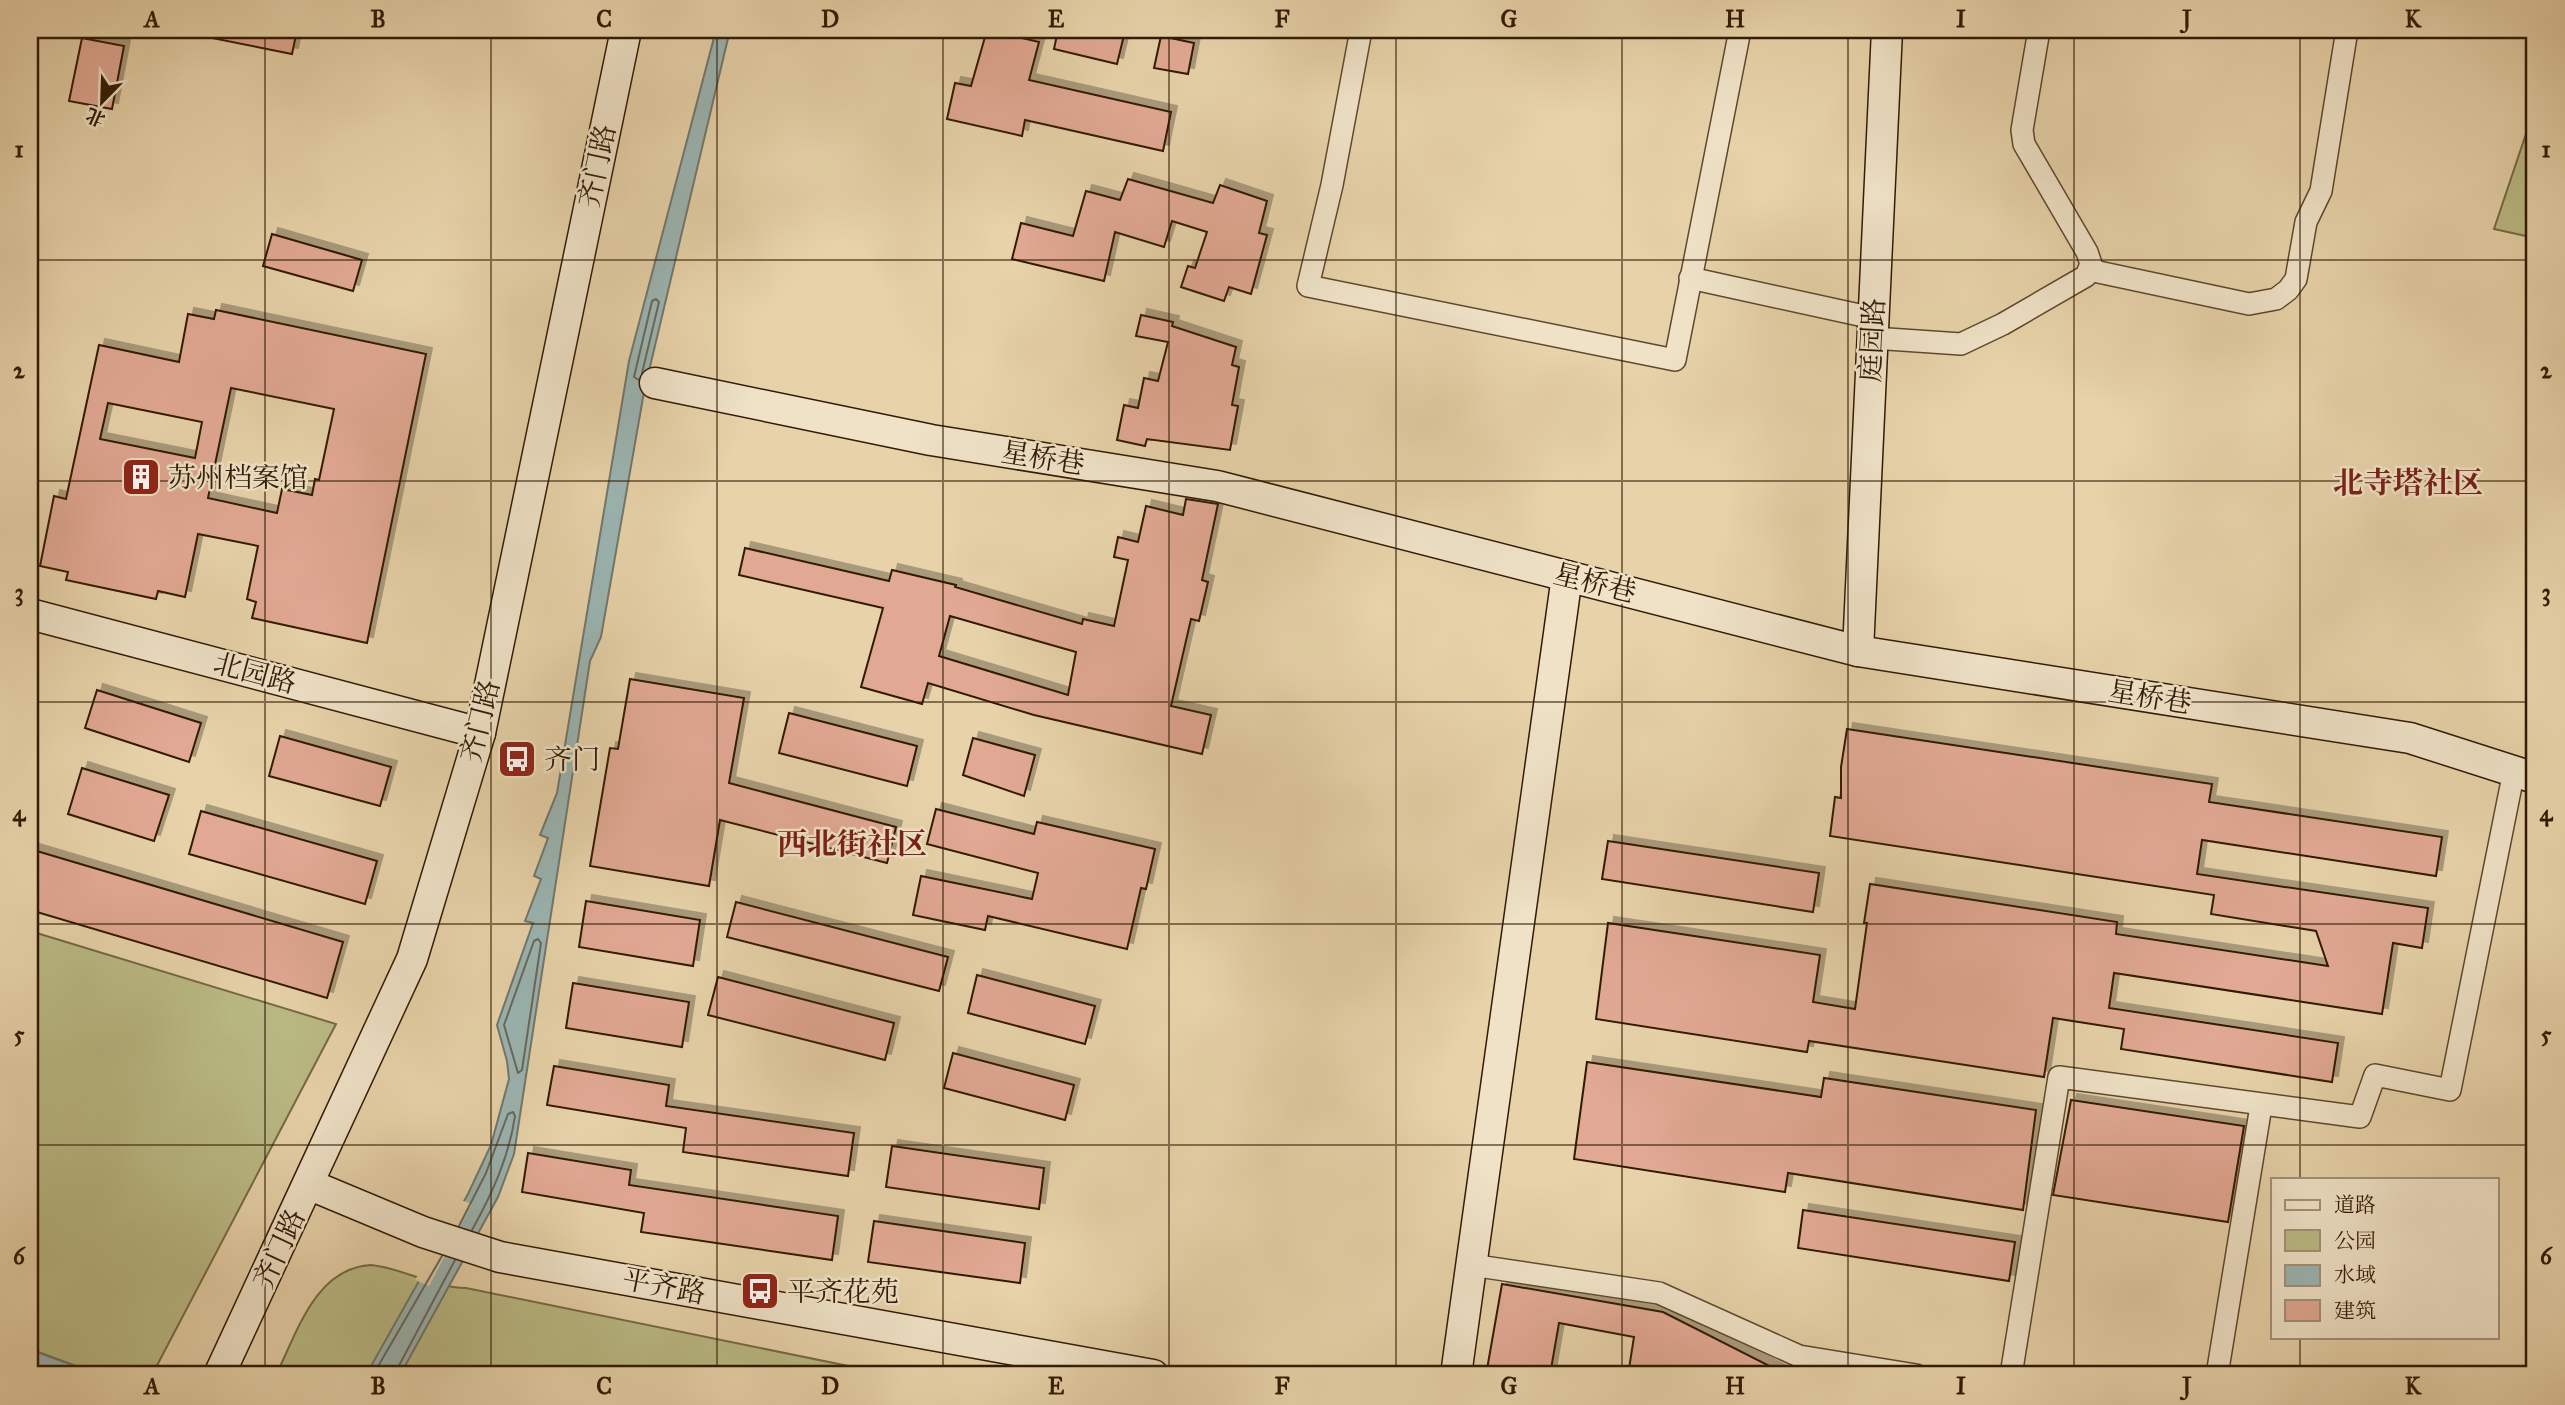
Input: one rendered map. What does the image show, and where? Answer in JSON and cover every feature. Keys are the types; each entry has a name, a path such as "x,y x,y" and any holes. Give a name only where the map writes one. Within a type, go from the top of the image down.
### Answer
{"street":[{"name":"齐门路","path":"219,1375 239,1337 412,959 480,733 626,30"},
{"path":"1361,30 1332,185 1308,286 1675,360 1740,30"},
{"name":"庭园路","path":"1858,651 1887,30"},
{"path":"1690,278 1873,328 1961,344 2082,280 2089,270 2087,252 2024,144 2022,130 2039,30"},
{"path":"2089,270 2249,303 2276,299 2288,290 2296,279 2306,222 2321,191 2346,36"},
{"name":"星桥巷","path":"655,383 931,440 1217,486 1858,651 2410,738 2524,775"},
{"path":"1456,1375 1567,576"},
{"name":"北园路","path":"30,614 480,733"},
{"path":"2011,1375 2059,1077 2261,1106 2360,1117 2375,1075 2450,1090 2524,775"},
{"path":"2217,1375 2261,1106"},
{"name":"平齐路","path":"308,1184 423,1232 500,1257 1153,1375"},
{"path":"1471,1265 1659,1293 1799,1356 1916,1375"}],"green space":[{"path":"2535,107 2535,238 2494,229"},
{"path":"30,931 336,1024 152,1375 100,1375 30,1349"},
{"path":"371,1265 441,1285 873,1371 880,1375 400,1375 368,1371 366,1375 276,1375 310,1305 322,1290 335,1278 352,1269"}],"water":[{"path":"716,30 730,30 644,392 601,637 590,661 514,1154 498,1197 400,1375 366,1375 468,1194 491,1145 509,1079 497,1025 533,923 525,921 541,879 534,876 548,838 540,835 557,793 629,361"},
{"path":"31,1350 100,1375 30,1375"}],"pier":[{"path":"461,1200 472,1204 429,1286 415,1280"}],"building":[{"path":"213,30 297,30 292,54 212,38"},
{"path":"987,30 1039,42 1029,80 1171,112 1163,151 1025,120 1022,136 947,119 955,83 971,86"},
{"path":"1058,30 1101,30 1124,35 1117,64 1054,49"},
{"path":"1161,36 1194,43 1188,74 1154,68"},
{"path":"82,38 124,46 112,109 69,101"},
{"path":"1128,179 1213,203 1220,185 1267,201 1259,233 1267,235 1251,294 1229,287 1224,301 1181,287 1188,266 1195,268 1207,232 1172,221 1164,247 1115,232 1104,281 1012,259 1021,223 1073,236 1086,191 1120,200"},
{"path":"272,234 362,260 353,291 263,266"},
{"name":"苏州档案馆","path":"216,310 426,354 367,643 252,618 256,602 247,599 258,546 198,534 185,597 158,591 156,599 66,580 68,572 40,566 54,496 66,499 99,345 179,362 188,314 214,319","holes":["231,388 334,409 319,480 315,479 312,495 282,489 277,513 208,498","108,403 202,422 195,458 100,439"]},
{"path":"1141,315 1173,322 1172,326 1236,347 1232,365 1239,367 1232,405 1238,406 1230,450 1147,439 1145,446 1117,440 1124,405 1138,408 1144,378 1158,381 1168,342 1136,336"},
{"path":"1186,499 1218,504 1202,580 1208,582 1199,621 1191,619 1171,706 1211,715 1202,754 1034,715 928,683 922,704 861,687 883,608 739,575 745,548 889,581 892,570 956,585 955,587 1082,624 1083,619 1114,626 1128,560 1114,557 1118,537 1138,542 1146,506 1183,515","holes":["950,616 1076,652 1068,695 939,656"]},
{"path":"630,679 744,698 729,783 896,827 887,863 720,820 709,886 590,866 610,748 618,749"},
{"path":"97,690 201,723 189,762 85,728"},
{"path":"789,713 917,746 907,786 779,753"},
{"path":"1847,729 2212,784 2209,802 2442,837 2436,876 2202,840 2197,874 2428,908 2422,948 2393,943 2382,1014 2114,973 2109,1008 2338,1043 2332,1082 2121,1049 2124,1029 2053,1018 2044,1077 1809,1041 1807,1052 1596,1019 1608,923 1820,955 1813,1002 1855,1009 1870,884 2117,922 2116,934 2328,966 2316,931 2211,914 2214,895 1830,836 1835,797 1841,798 1841,767"},
{"path":"280,736 391,767 380,806 269,776"},
{"path":"973,738 1035,755 1024,796 963,775"},
{"path":"82,768 169,795 154,841 68,814"},
{"path":"936,809 1034,834 1037,822 1155,849 1146,889 1141,888 1127,949 988,916 985,930 913,915 921,876 1032,899 1038,873 927,844"},
{"path":"201,811 377,861 365,904 189,854"},
{"path":"1608,841 1819,873 1813,912 1602,879"},
{"path":"30,849 343,942 327,998 30,910"},
{"path":"586,901 700,920 693,966 579,947"},
{"path":"736,902 948,957 939,991 727,937"},
{"path":"977,975 1095,1006 1085,1044 968,1013"},
{"path":"718,977 894,1023 885,1060 708,1015"},
{"path":"573,983 689,1002 682,1047 566,1028"},
{"path":"953,1053 1074,1085 1065,1120 944,1088"},
{"path":"1587,1062 1821,1097 1824,1078 2036,1110 2023,1210 1788,1173 1785,1192 1574,1159"},
{"path":"554,1066 669,1085 666,1106 854,1133 848,1176 683,1152 686,1128 547,1105"},
{"path":"2071,1100 2244,1126 2228,1222 2053,1195"},
{"path":"892,1146 1044,1168 1039,1209 886,1187"},
{"path":"528,1153 631,1170 629,1185 838,1216 832,1260 641,1232 644,1213 522,1192"},
{"path":"1803,1210 2015,1242 2009,1281 1798,1248"},
{"path":"874,1221 1025,1243 1020,1283 868,1262"},
{"path":"1502,1284 1663,1312 1787,1375 1628,1375 1634,1337 1559,1323 1550,1375 1486,1375"}],"place":[{"name":"苏州档案馆","path":"141,477"},
{"name":"齐门","path":"517,759"},
{"name":"平齐花苑","path":"760,1291"}],"district":[{"name":"北寺塔社区","path":"2408,483"},
{"name":"西北街社区","path":"852,844"}]}
